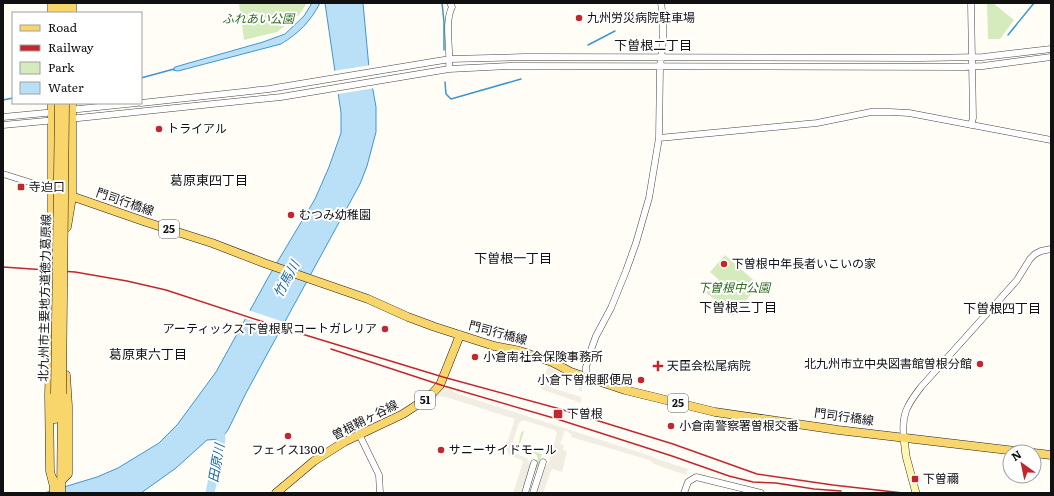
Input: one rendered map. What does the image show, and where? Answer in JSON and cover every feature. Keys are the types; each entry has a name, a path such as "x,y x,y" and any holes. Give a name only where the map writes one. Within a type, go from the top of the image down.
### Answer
{"main road":[{"path":"52,104 52,228"},
{"name":"北九州市主要地方道徳力葛原線","path":"59,104 59,394"},
{"name":"北九州市主要地方道徳力葛原線","path":"57,487 65,104"},
{"path":"67,227 72,197 72,110"},
{"name":"門司行橋線","path":"51,189 146,222 212,242 264,263 368,299 408,317 494,346 520,351 552,362 586,377 626,390 700,409 838,430 1002,449"},
{"path":"51,326 49,395 50,471 57,487 68,474 66,325"},
{"name":"曽根鞘ヶ谷線","path":"276,493 314,461 344,442 360,436 413,409 435,392 440,385 460,335"},
{"path":"904,438 906,456 916,493"}],"street":[{"path":"449,69 448,14 452,7 450,3"},
{"path":"586,377 586,367 592,347 596,336 611,308 636,243 649,198 659,138 660,67 662,58 663,24 661,3"},
{"path":"971,3 973,57 973,118 971,125"},
{"path":"142,103 269,89 450,59 525,57 920,58 973,57 1051,49"},
{"path":"72,110 281,97 449,69 494,66 973,66 1010,63 1051,57"},
{"path":"3,125 51,117 72,110 128,104"},
{"path":"659,138 816,123 858,114 881,112 909,114 1051,140"},
{"path":"3,117 51,117"},
{"path":"3,174 51,189"},
{"path":"904,438 903,421 910,401 1017,280 1035,254 1051,249"},
{"path":"360,436 378,475 380,493"},
{"path":"533,493 543,462"},
{"path":"525,493 534,464"},
{"path":"684,493 688,482 696,477 761,493"}],"green space":[{"name":"ふれあい公園","path":"239,3 307,3 299,15 277,32 244,40"},
{"path":"987,3 993,3 1014,20 1000,39 988,39"},
{"name":"下曽根中公園","path":"725,255 759,285 733,316 725,307 706,293 719,280 710,272"},
{"path":"523,431 520,447 542,454 537,470 538,461 535,454 525,451 518,446 521,433"}],"shaded area":[{"path":"548,365 552,369 582,382 582,391 579,391 578,382 553,374 548,377 547,384 549,387 581,397 581,403 541,389"},
{"path":"443,386 458,394 688,469 686,475 654,464 649,460 571,437 572,435 565,430 560,444 564,445 563,450 567,451 562,472 552,469 543,493 536,493 545,467 549,462 557,433 555,430 523,420 519,423 511,447 514,453 527,458 530,466 521,493 513,493 523,462 522,460 509,455 506,447 515,419 446,397 440,396 434,400"}],"water":[{"path":"312,3 320,3 304,26 281,44 178,71 173,70 175,67 263,42 285,34 304,16"},
{"name":"竹馬川","path":"325,3 363,3 369,68 376,107 376,132 367,166 360,184 246,393 228,430 221,439 207,440 176,468 141,493 44,493 97,477 118,468 159,443 177,425 216,372 269,276 315,199 329,167 341,133 341,113"}],"pier":[{"path":"371,65 375,88 338,94 337,96 333,71"},
{"path":"248,310 284,322 280,330 243,318"}],"waterway":[{"path":"442,3 444,50"},
{"path":"1008,35 1034,3"},
{"path":"588,45 615,31"},
{"path":"142,78 174,69"},
{"path":"445,82 446,94 451,99 521,79"},
{"path":"3,100 12,98"},
{"name":"田原川","path":"210,493 221,439 219,428"}],"tunnel":[{"path":"51,326 52,228"}],"railway":[{"path":"3,267 75,272 127,281 166,290 279,327 443,377 560,409 673,444 757,474 903,493"},
{"path":"331,349 444,386 557,419 729,476 753,482 776,483 814,489 841,491"}],"place":[{"name":"九州労災病院駐車場","path":"579,18"},
{"name":"トライアル","path":"159,129"},
{"name":"寺迫口","path":"21,187"},
{"name":"むつみ幼稚園","path":"291,215"},
{"name":"下曽根中年長者いこいの家","path":"724,264"},
{"name":"アーティックス下曽根駅コートガレリア","path":"385,329"},
{"name":"小倉南社会保険事務所","path":"475,357"},
{"name":"北九州市立中央図書館曽根分館","path":"980,364"},
{"name":"天臣会松尾病院","path":"658,366"},
{"name":"小倉下曽根郵便局","path":"641,380"},
{"name":"下曽根","path":"558,414"},
{"name":"小倉南警察署曽根交番","path":"671,426"},
{"name":"フェイス1300","path":"288,436"},
{"name":"サニーサイドモール","path":"441,450"},
{"name":"下曽禰","path":"915,479"}],"district":[{"name":"下曽根二丁目","path":"653,45"},
{"name":"葛原東四丁目","path":"209,180"},
{"name":"下曽根一丁目","path":"513,258"},
{"name":"下曽根三丁目","path":"738,307"},
{"name":"下曽根四丁目","path":"1002,308"},
{"name":"葛原東六丁目","path":"148,354"}]}
